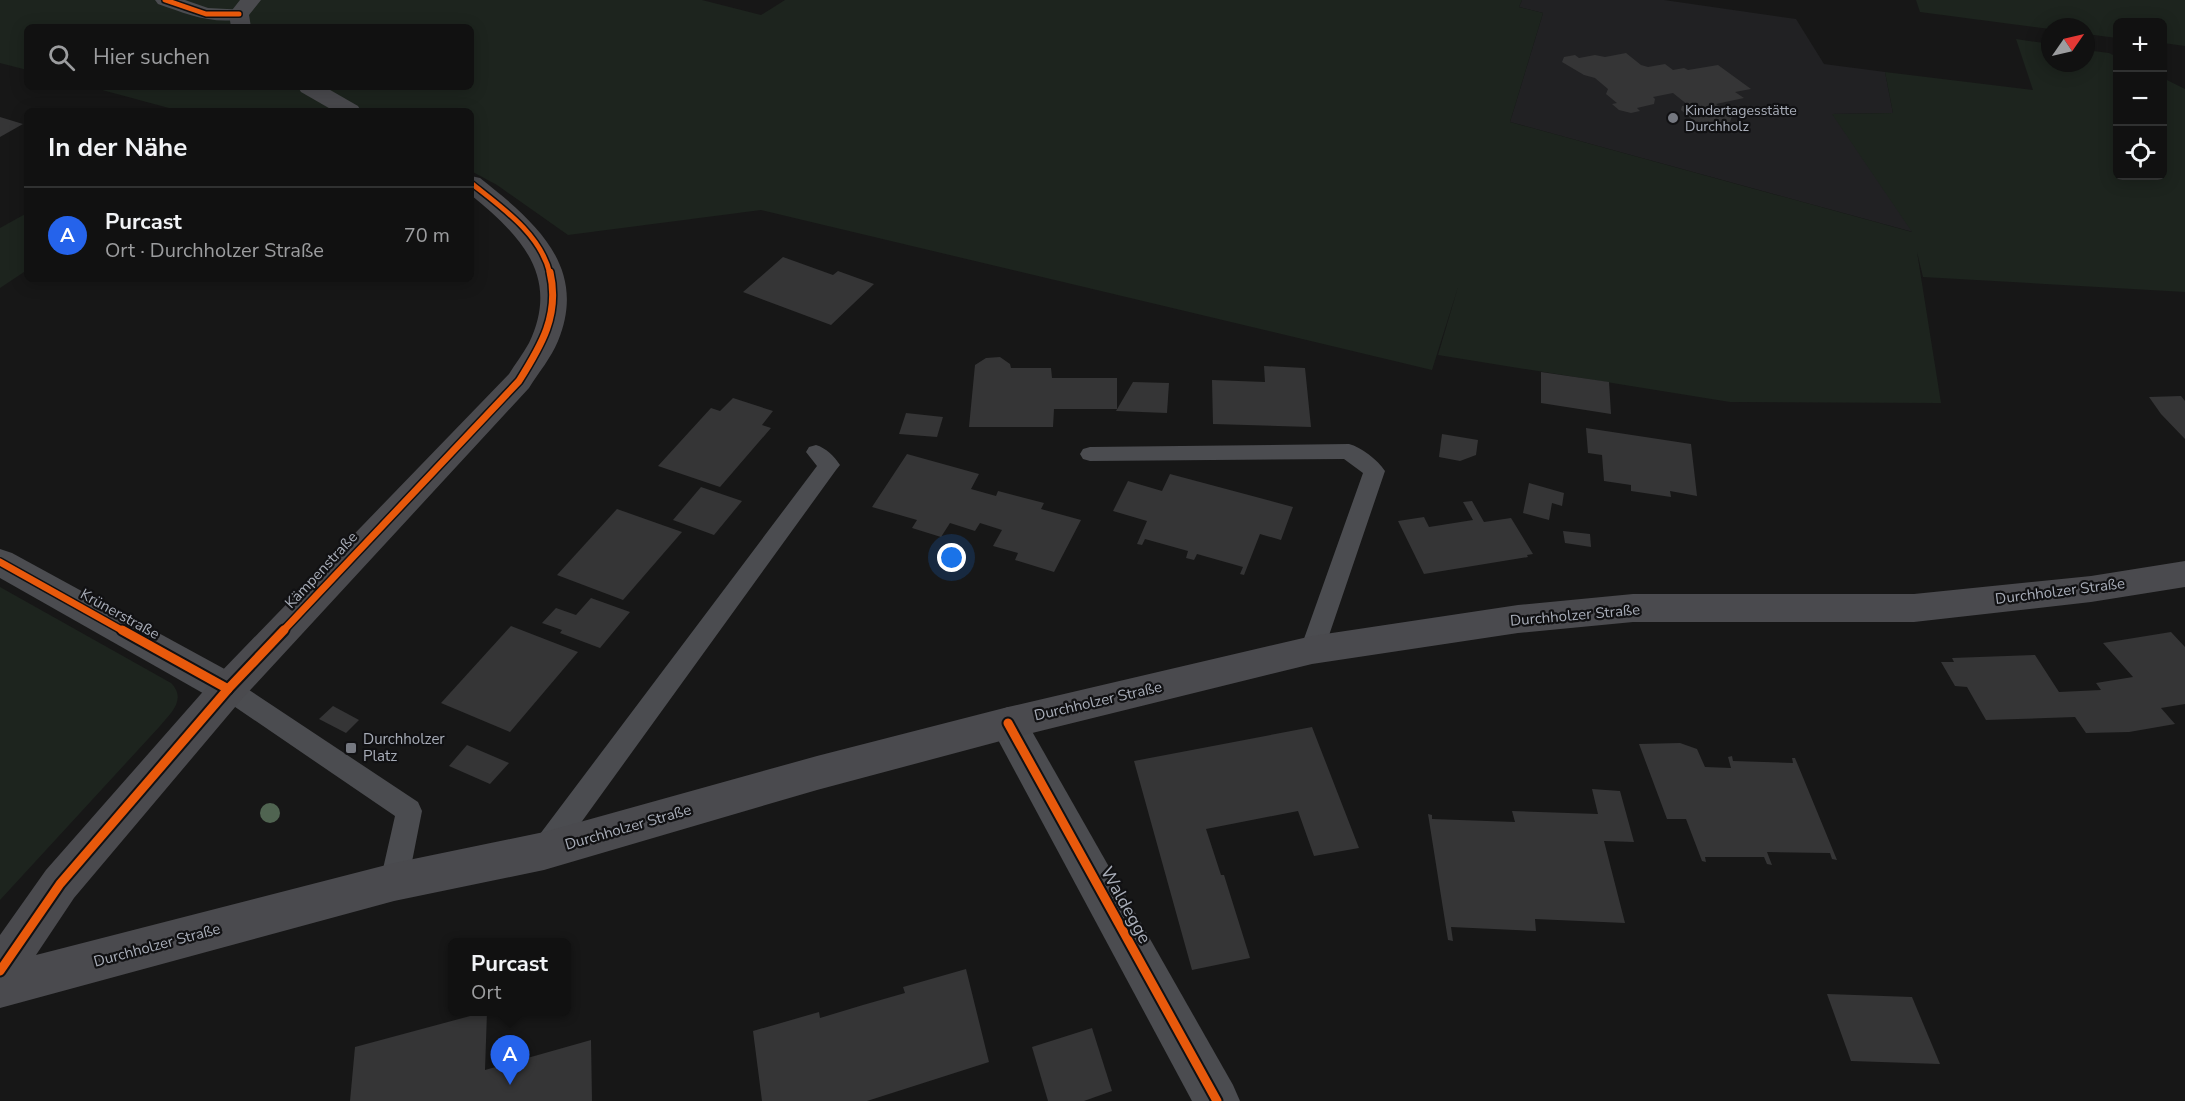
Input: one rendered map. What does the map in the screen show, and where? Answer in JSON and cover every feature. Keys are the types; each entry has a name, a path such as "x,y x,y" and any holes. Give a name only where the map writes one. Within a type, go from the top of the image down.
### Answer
{"main road":[{"path":"314,90 345,108"},
{"name":"Kämpenstraße","path":"0,971 60,884 228,689 519,381 545,339 555,306 552,277 538,243 516,218 474,185"},
{"name":"Durchholzer Straße","path":"0,986 394,882 544,851 817,773 1008,723 1312,650 1518,619 1610,610 1914,608 2091,589 2185,574"}],"street":[{"path":"165,0 206,14 243,14"},
{"name":"Krünerstraße","path":"0,562 228,689"},
{"name":"Waldegge","path":"1008,723 1217,1101"}],"lane":[{"path":"1090,454 1349,451 1374,471 1312,650"},
{"path":"544,851 829,465 816,452"},
{"path":"228,689 409,811 394,882"}],"shaded area":[{"path":"0,0 702,0 761,15 785,0 1522,0 1519,7 1543,13 1510,122 1912,232 1832,114 1893,113 1885,72 2033,90 2016,39 2041,43 2041,72 2095,72 2095,51 2113,55 2113,180 2167,180 2167,80 2185,89 2185,292 1923,277 1917,252 1941,403 1730,402 1438,355 1458,287 1432,370 761,210 568,235 497,185 474,173 474,108 169,108 102,90 474,90 474,24 24,24 24,69 0,63"},
{"name":"Kindertagesstätte Durchholz","path":"1522,0 1664,0 1796,19 1824,64 1885,72 1893,113 1833,114 1913,232 1510,122 1543,13 1519,7"},
{"path":"1916,0 2185,0 2185,46 2167,44 2167,18 2113,18 2113,37 2095,35 2095,18 2041,18 2041,28 1920,12"},
{"path":"24,215 24,272 0,288 0,228"},
{"path":"0,587 171,683 178,695 173,711 0,900"}],"building":[{"path":"1626,53 1641,65 1648,67 1665,64 1673,70 1684,68 1688,70 1718,65 1751,89 1735,92 1744,98 1716,104 1732,116 1730,122 1715,125 1720,128 1708,130 1695,128 1687,121 1693,120 1681,110 1682,106 1688,105 1673,93 1653,97 1654,104 1637,108 1640,111 1631,113 1619,110 1612,104 1617,103 1606,94 1608,89 1595,78 1584,75 1562,62 1564,57 1575,55 1579,58 1595,55 1605,57"},
{"path":"0,117 23,124 0,137"},
{"path":"783,257 833,275 838,271 874,284 831,325 743,292"},
{"path":"1000,357 1010,364 1011,368 1051,368 1052,378 1117,378 1117,409 1054,409 1053,427 969,427 975,365 986,358"},
{"path":"1264,366 1305,368 1311,427 1213,424 1212,380 1265,382"},
{"path":"1541,372 1609,382 1611,414 1541,403"},
{"path":"1133,382 1169,383 1167,413 1116,411"},
{"path":"2181,396 2185,401 2185,439 2161,414 2149,397"},
{"path":"733,398 773,411 762,425 771,428 720,487 658,466 711,408 720,411"},
{"path":"906,413 943,417 937,437 899,434"},
{"path":"1586,428 1691,444 1697,496 1670,491 1671,497 1631,491 1631,485 1604,481 1602,455 1588,453"},
{"path":"1442,434 1478,440 1476,455 1460,461 1439,457"},
{"path":"907,454 979,474 971,489 996,496 998,491 1044,503 1041,509 1081,520 1054,572 1015,560 1018,553 993,546 1002,530 980,523 975,531 950,523 941,537 912,528 917,520 872,507"},
{"path":"1170,474 1293,507 1281,540 1260,534 1244,575 1240,574 1243,567 1197,554 1194,560 1186,558 1188,551 1145,539 1142,545 1137,544 1147,521 1113,511 1128,481 1162,491"},
{"path":"1529,483 1564,493 1562,506 1552,503 1549,520 1523,513"},
{"path":"701,487 742,501 714,535 673,520"},
{"path":"1472,501 1484,522 1511,518 1533,554 1527,555 1528,557 1424,574 1398,521 1424,517 1429,527 1473,520 1463,502"},
{"path":"617,509 682,532 623,600 557,575"},
{"path":"1563,531 1590,534 1591,547 1565,543"},
{"path":"591,598 630,612 600,648 560,633 562,630 542,623 556,608 576,615"},
{"path":"511,626 578,652 510,732 441,703"},
{"path":"2171,632 2185,647 2185,704 2161,708 2175,724 2129,732 2086,733 2075,717 1986,720 1967,687 1955,686 1941,662 1954,662 1952,658 2035,655 2059,692 2101,690 2096,683 2133,677 2103,643"},
{"path":"333,706 359,720 346,733 319,719"},
{"path":"1312,727 1359,848 1314,856 1298,811 1206,829 1221,875 1224,875 1250,958 1192,970 1134,761"},
{"path":"1680,743 1697,749 1705,767 1731,768 1728,757 1732,756 1733,761 1793,763 1792,758 1795,758 1837,860 1832,859 1830,853 1767,852 1772,865 1767,864 1764,857 1705,857 1706,862 1702,861 1686,819 1667,819 1639,744"},
{"path":"467,745 509,763 490,784 449,766"},
{"path":"1592,789 1620,791 1634,842 1604,841 1625,923 1535,919 1536,931 1451,927 1453,941 1448,940 1428,814 1432,815 1432,819 1515,822 1512,811 1598,814"},
{"path":"966,969 989,1062 867,1101 762,1101 753,1031 819,1012 820,1018 905,993 903,987"},
{"path":"1827,994 1912,997 1940,1064 1851,1061"},
{"path":"470,1016 487,1016 485,1070 591,1040 592,1101 350,1101 355,1047"},
{"path":"1092,1028 1112,1091 1084,1101 1048,1101 1032,1047"}],"cycle path":[{"path":"165,0 206,14 239,14"},
{"path":"0,971 60,884 228,689 519,381 536,355 545,338 553,312 554,288 549,267 539,248 525,231 509,214 474,185"},
{"path":"0,562 228,689"},
{"path":"1008,723 1217,1101"}],"place":[{"name":"Kindertagesstätte Durchholz","path":"1673,118"},
{"name":"Durchholzer Platz","path":"351,748"},
{"name":"Purcast","path":"510,1085"}]}
